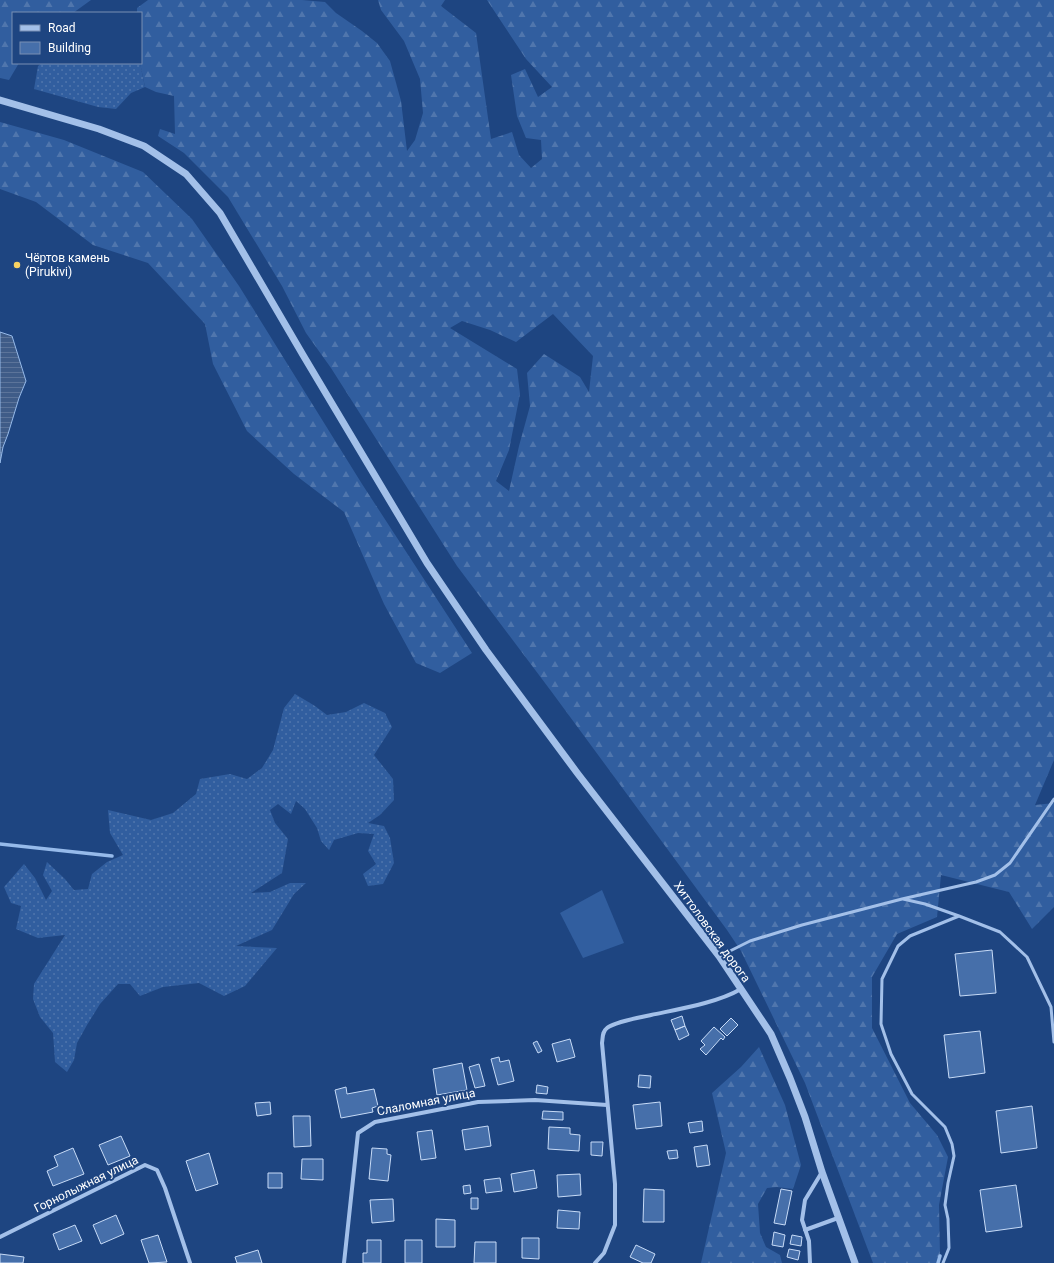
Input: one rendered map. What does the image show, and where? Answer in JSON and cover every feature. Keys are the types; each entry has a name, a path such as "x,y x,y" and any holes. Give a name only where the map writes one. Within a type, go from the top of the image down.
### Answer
{"street":[{"name":"Хиттоловская дорога","path":"0,100 99,129 144,146 186,174 220,212 427,563 486,650 578,774 719,956 771,1034 805,1117 822,1172 855,1263"},
{"path":"595,1263 604,1253 615,1225 616,1184 607,1105 602,1043 603,1033 608,1028 632,1019 681,1009 730,996 741,989"},
{"name":"Слаломная улица","path":"344,1263 358,1133 375,1122 478,1102 535,1100 607,1105"},
{"name":"Горнолыжная улица","path":"0,1237 146,1166 157,1170 165,1188 190,1263"},
{"path":"810,1263 809,1241 802,1220 805,1200 822,1172"},
{"path":"805,1230 838,1218"}],"lane":[{"path":"719,956 750,941 795,927 902,899 976,882 995,875 1010,863 1054,799"},
{"path":"902,899 925,904 1000,932 1026,957 1051,1007 1054,1042"},
{"path":"943,1263 949,1248 948,1219 945,1206 954,1156 952,1144 944,1128 912,1094 892,1054 881,1024 882,979 898,946 910,936 959,916"}],"green space":[{"path":"0,0 91,0 74,12 12,12 12,64 18,64 9,80 0,78"},
{"path":"148,0 302,0 325,2 336,13 377,43 390,61 401,101 407,151 415,140 423,113 420,79 404,41 381,10 378,0 445,0 441,6 476,33 491,139 512,132 519,155 531,168 542,159 541,140 526,138 517,116 511,75 525,69 538,97 552,87 526,59 487,0 1054,0 1054,760 1035,805 1054,803 1054,907 1032,929 1009,892 941,875 937,917 897,934 872,977 872,1028 910,1103 937,1135 948,1157 939,1205 940,1256 938,1263 873,1263 805,1083 741,951 551,691 457,566 331,368 306,333 282,286 228,197 184,153 158,136 160,129 175,134 174,96 156,92 145,87 140,64 142,64 142,12 137,12 137,8","holes":["553,314 593,356 589,392 580,377 544,354 527,373 530,406 509,491 496,481 509,450 520,394 517,369 450,328 462,321 490,330 516,342"]},
{"path":"41,64 140,64 145,87 131,93 116,109 98,107 34,89 38,66"},
{"path":"0,122 64,140 143,172 192,219 239,286 362,484 472,653 440,673 416,663 384,604 344,512 294,474 247,431 213,364 205,324 148,263 93,245 36,202 0,189"},
{"path":"295,694 327,715 346,712 364,703 385,713 392,727 374,755 393,779 394,800 380,815 368,823 384,826 390,838 394,863 383,884 368,886 363,874 376,864 368,851 374,834 358,833 334,840 329,850 321,841 317,828 305,809 296,801 291,814 278,804 270,810 275,823 288,839 282,873 251,893 270,892 290,883 306,883 294,894 272,930 236,946 277,948 245,986 224,996 199,983 163,987 140,996 130,984 118,984 100,1004 87,1025 77,1043 74,1060 67,1072 55,1062 53,1033 40,1017 33,999 34,984 65,935 38,938 16,929 21,906 11,903 4,887 24,864 35,878 46,900 52,891 43,875 47,862 74,890 88,889 92,874 107,862 123,855 110,833 108,810 151,820 173,813 196,794 200,779 230,774 247,779 262,768 273,750 284,708"},
{"path":"602,890 624,943 583,958 560,913"},
{"path":"759,1047 785,1105 801,1165 793,1189 777,1187 767,1188 758,1204 760,1233 766,1247 780,1255 782,1263 701,1263 726,1153 712,1093 741,1067"}],"shaded area":[{"path":"0,332 12,336 26,381 3,447 0,463"}],"building":[{"path":"992,950 996,993 960,996 955,954"},
{"path":"682,1016 685,1026 675,1030 671,1020"},
{"path":"731,1018 738,1025 727,1036 720,1029"},
{"path":"685,1026 689,1035 679,1040 675,1030"},
{"path":"714,1027 725,1037 723,1040 721,1038 706,1055 700,1049 705,1045 701,1041"},
{"path":"980,1031 985,1073 949,1078 944,1035"},
{"path":"570,1039 575,1057 557,1062 552,1044"},
{"path":"537,1041 542,1051 538,1053 533,1043"},
{"path":"499,1057 500,1062 509,1060 514,1081 498,1085 491,1059"},
{"path":"462,1063 467,1090 437,1095 433,1069"},
{"path":"479,1064 485,1086 475,1088 469,1067"},
{"path":"639,1075 651,1076 650,1088 638,1087"},
{"path":"537,1085 548,1087 547,1094 536,1093"},
{"path":"346,1087 347,1094 374,1089 378,1106 372,1108 373,1112 341,1118 335,1090"},
{"path":"270,1102 271,1114 257,1116 255,1103"},
{"path":"660,1102 662,1126 636,1129 633,1105"},
{"path":"1032,1106 1037,1148 1001,1153 996,1111"},
{"path":"543,1111 563,1112 563,1120 542,1119"},
{"path":"293,1116 310,1116 311,1146 294,1147"},
{"path":"702,1121 703,1131 690,1133 688,1123"},
{"path":"488,1126 491,1146 465,1150 462,1130"},
{"path":"549,1127 570,1128 570,1134 580,1135 579,1151 548,1149"},
{"path":"432,1130 436,1158 421,1160 417,1132"},
{"path":"121,1136 130,1156 108,1165 99,1145"},
{"path":"591,1142 603,1142 602,1156 591,1155"},
{"path":"707,1145 710,1165 697,1167 694,1147"},
{"path":"73,1148 84,1174 53,1186 47,1171 58,1166 54,1156"},
{"path":"372,1148 387,1149 387,1154 391,1155 388,1181 369,1179"},
{"path":"677,1150 678,1158 669,1159 667,1151"},
{"path":"209,1153 218,1184 196,1191 186,1161"},
{"path":"302,1159 323,1159 323,1180 301,1179"},
{"path":"534,1170 537,1188 514,1192 511,1174"},
{"path":"268,1173 282,1173 282,1188 268,1188"},
{"path":"580,1174 581,1195 558,1197 557,1175"},
{"path":"500,1178 502,1191 486,1193 484,1180"},
{"path":"470,1185 471,1193 464,1194 463,1186"},
{"path":"1016,1185 1022,1227 986,1232 980,1190"},
{"path":"644,1189 664,1190 664,1222 643,1222"},
{"path":"781,1189 792,1191 785,1225 774,1223"},
{"path":"471,1198 478,1198 478,1209 471,1209"},
{"path":"393,1199 394,1221 372,1223 370,1200"},
{"path":"558,1210 580,1212 579,1229 557,1228"},
{"path":"116,1215 124,1234 101,1244 93,1225"},
{"path":"436,1219 455,1220 455,1247 436,1247"},
{"path":"75,1225 82,1241 59,1250 53,1234"},
{"path":"774,1232 785,1235 783,1247 772,1245"},
{"path":"158,1235 167,1262 149,1263 141,1240"},
{"path":"792,1235 802,1237 801,1246 790,1244"},
{"path":"522,1238 539,1238 539,1259 522,1258"},
{"path":"367,1240 381,1240 381,1263 363,1263 363,1253 367,1253"},
{"path":"405,1240 422,1240 422,1263 405,1263"},
{"path":"475,1242 496,1242 496,1263 474,1263"},
{"path":"636,1245 655,1254 651,1263 643,1263 630,1257"},
{"path":"789,1249 800,1251 798,1260 787,1257"},
{"path":"258,1250 262,1263 237,1263 235,1257"},
{"path":"0,1254 24,1257 23,1263 0,1263"}],"waterway":[{"path":"0,844 112,856"},
{"path":"938,1263 940,1256"}],"place":[{"name":"Чёртов камень (Pirukivi)","path":"17,265"}]}
